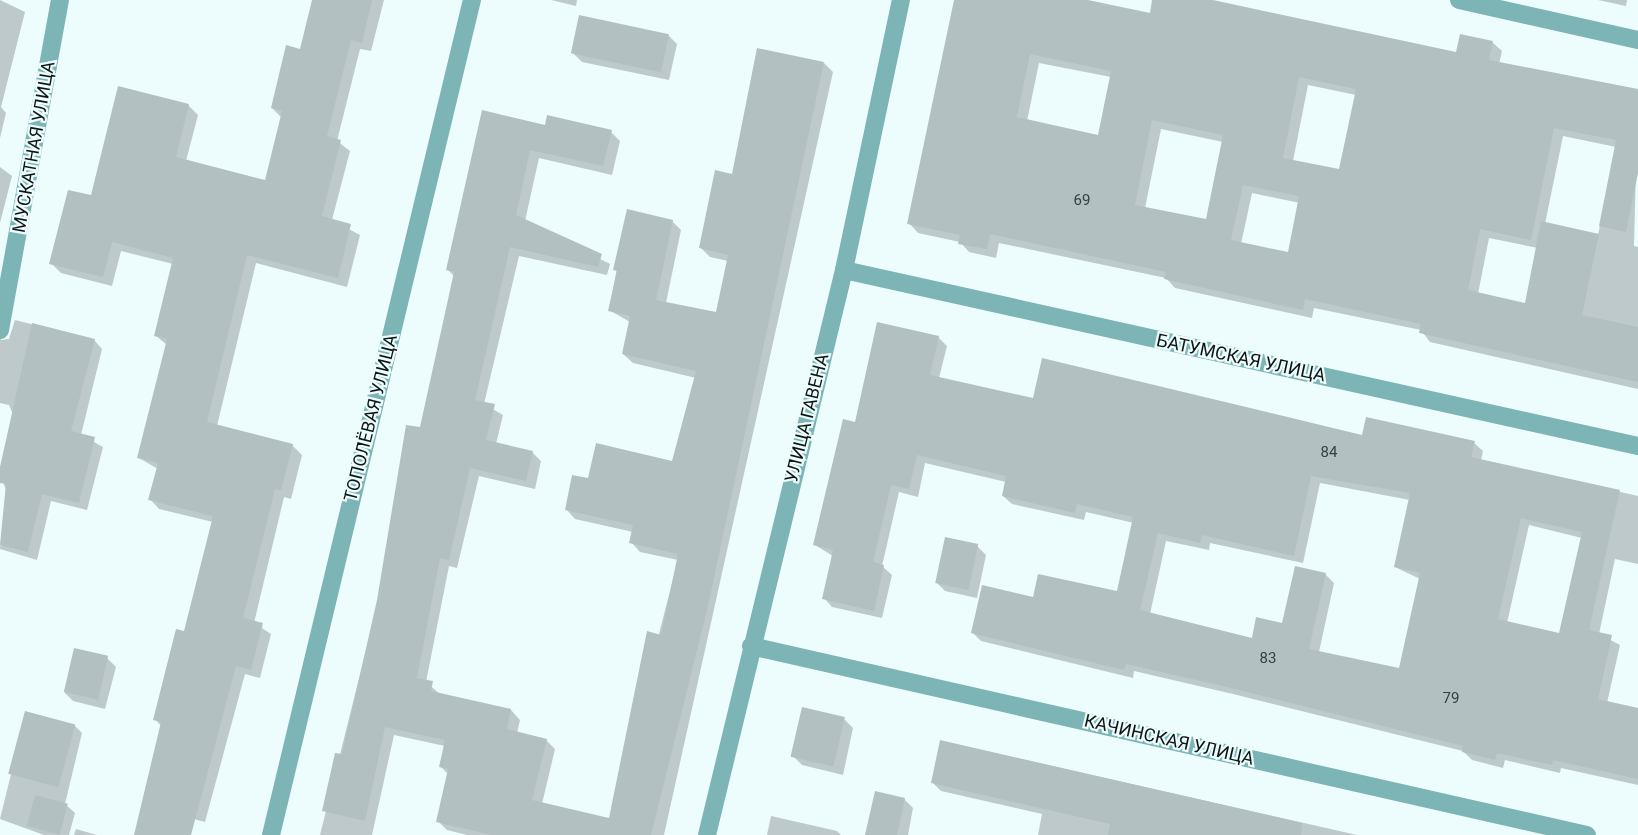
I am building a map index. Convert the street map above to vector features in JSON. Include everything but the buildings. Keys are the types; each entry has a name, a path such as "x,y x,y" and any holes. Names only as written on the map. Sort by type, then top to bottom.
{"street":[{"name":"МУСКАТНАЯ УЛИЦА","path":"0,330 60,0"},
{"name":"ТОПОЛЁВАЯ УЛИЦА","path":"271,835 472,0"},
{"name":"УЛИЦА ГАВЕНА","path":"707,835 844,270 901,0"},
{"path":"1459,0 1638,40"},
{"name":"БАТУМСКАЯ УЛИЦА","path":"844,270 1638,446"},
{"name":"КАЧИНСКАЯ УЛИЦА","path":"751,646 1587,835"}]}
